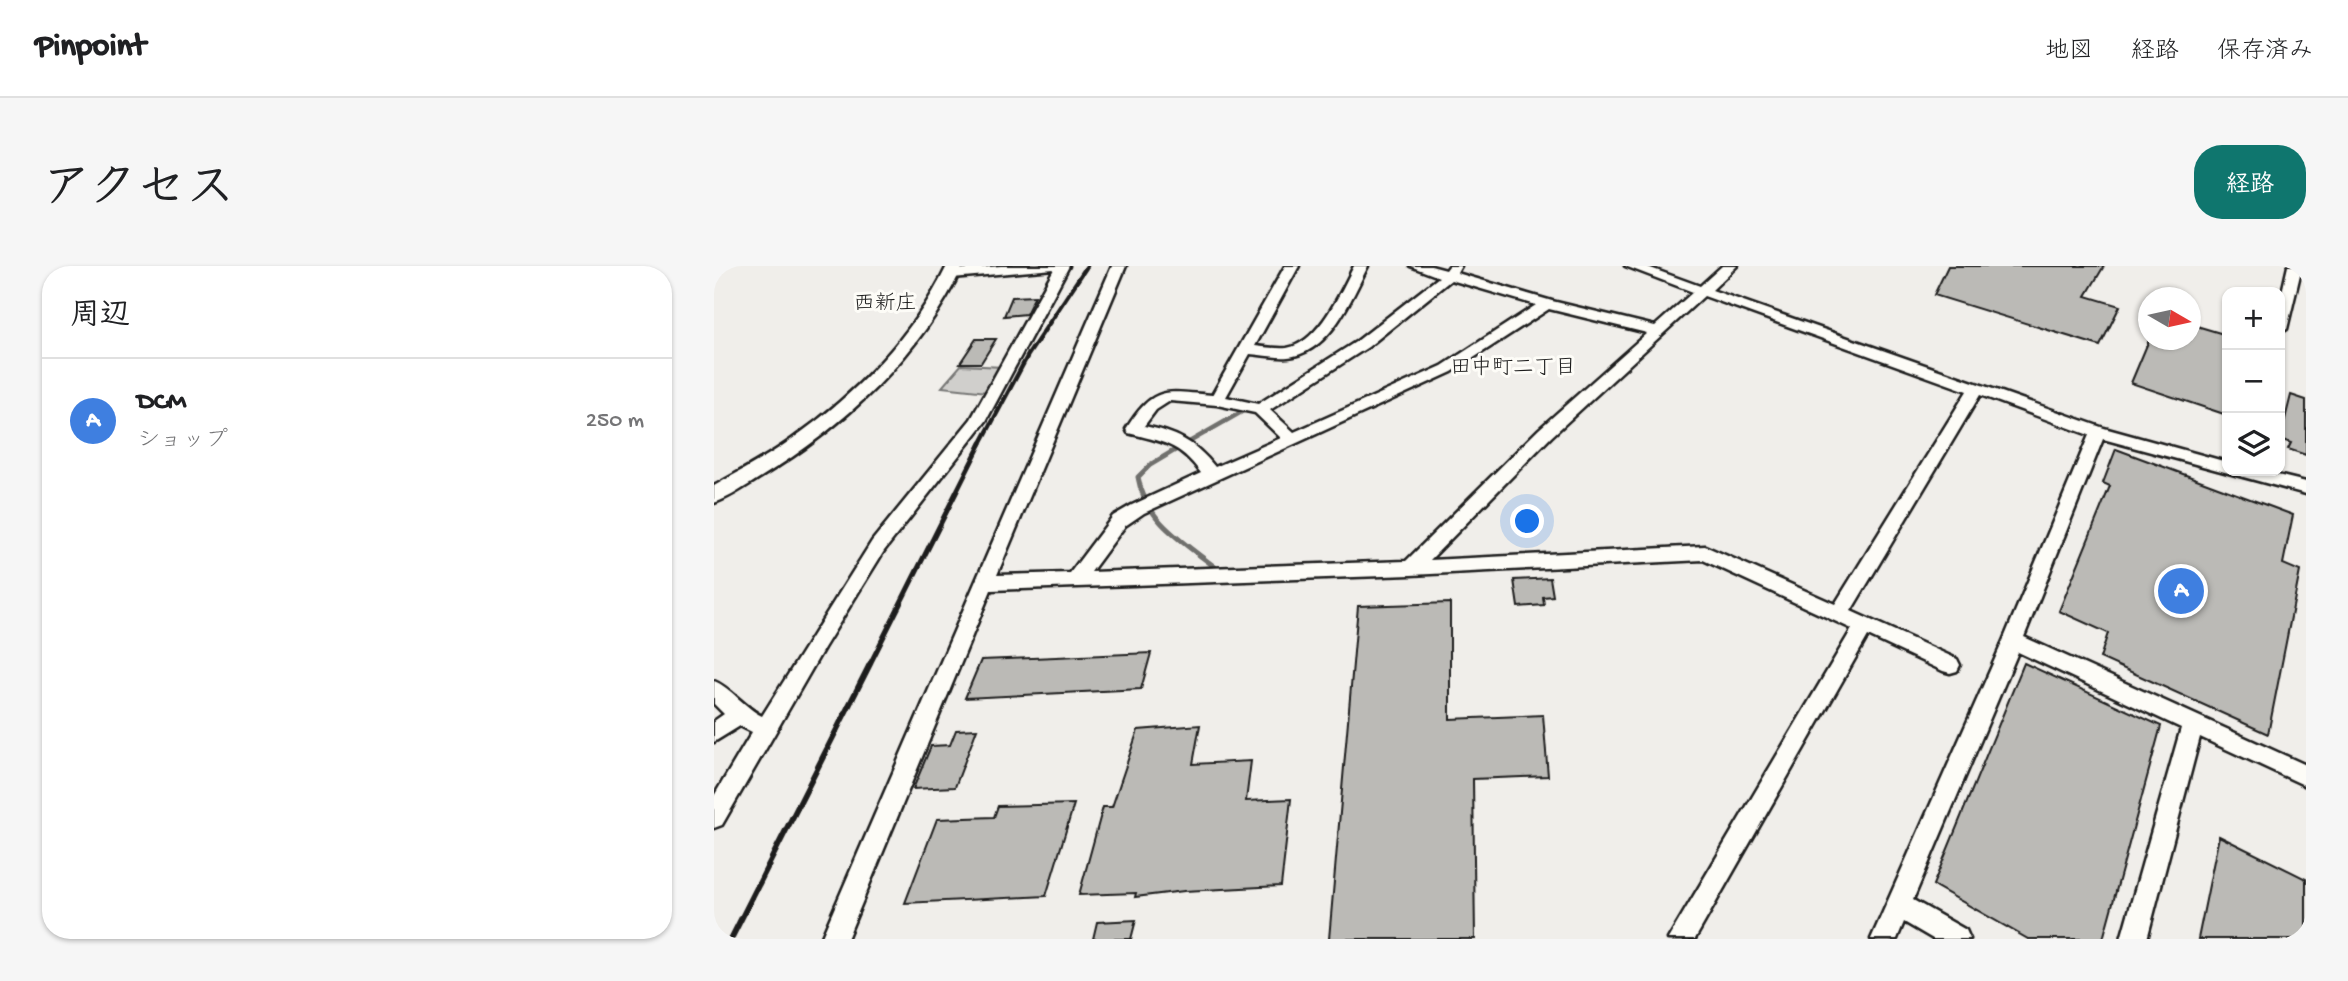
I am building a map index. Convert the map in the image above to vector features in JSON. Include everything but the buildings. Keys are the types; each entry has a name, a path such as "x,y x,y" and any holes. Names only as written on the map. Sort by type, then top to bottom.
{"main road":[{"path":"714,496 798,444 847,402 923,324 953,270"}],"street":[{"path":"953,270 1051,266"},
{"path":"714,817 878,546 978,421 1062,266"},
{"path":"834,939 983,583 1032,477 1119,266"},
{"path":"1217,400 1292,266"},
{"path":"1245,349 1294,352 1334,319 1361,266"},
{"path":"1417,266 1453,271 1546,304 1656,331"},
{"path":"1632,266 2098,432 2222,467"},
{"path":"1411,568 1545,433 1730,266"},
{"path":"2285,308 2295,266"},
{"path":"1260,409 1316,376 1404,313 1453,271"},
{"path":"1076,579 1119,521 1138,509 1447,369 1546,304"},
{"path":"1839,614 1976,389"},
{"path":"1212,476 1193,450 1175,438 1134,429 1150,406 1167,396 1217,400 1260,409 1292,439"},
{"path":"1884,939 2013,641 2098,432"},
{"path":"2262,476 2306,488"},
{"path":"983,583 1411,568 1705,553 1950,665"},
{"path":"1681,939 1864,626"},
{"path":"2013,641 2306,776"},
{"path":"714,690 740,715 766,729"},
{"path":"714,733 740,715"},
{"path":"2134,939 2193,724"},
{"path":"1899,906 1957,939"}],"shaded area":[{"path":"961,365 1003,367 987,392 942,387"}],"waterway":[{"path":"1184,445 1245,410"},
{"path":"1187,443 1150,465 1138,477 1148,506 1157,518 1178,539 1215,567"}],"railway":[{"path":"980,445 1028,355 1087,266"},
{"path":"869,666 981,443"},
{"path":"731,939 870,664"}],"place":[{"name":"DCM","path":"2181,591"}],"district":[{"name":"西新庄","path":"885,305"},
{"name":"田中町二丁目","path":"1513,369"}]}
